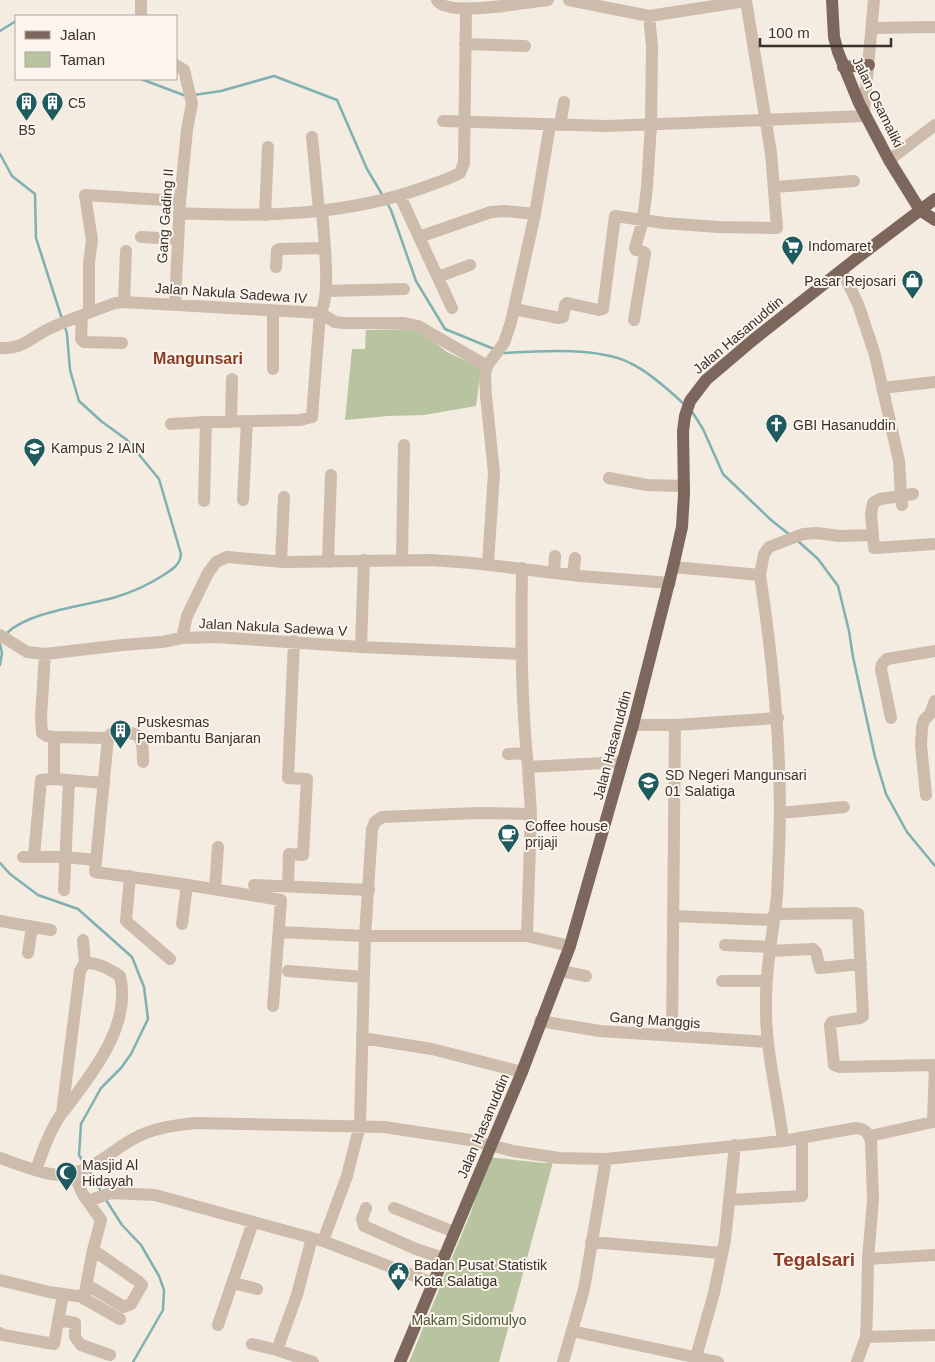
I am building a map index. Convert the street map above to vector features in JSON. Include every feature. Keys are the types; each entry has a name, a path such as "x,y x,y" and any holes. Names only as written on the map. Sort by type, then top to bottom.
{"main road":[{"name":"Jalan Osamaliki","path":"832,0 834,37 843,67 889,160 920,210"},
{"path":"843,67 869,65"},
{"name":"Jalan Hasanuddin","path":"400,1362 522,1072 570,946 633,725 670,583 682,527 684,486 683,431 690,401 706,380 760,334 842,271 856,258 935,199"},
{"path":"920,210 935,220"}],"street":[{"path":"141,0 141,15"},
{"path":"437,0 444,7 466,10 548,0"},
{"path":"514,309 560,318 563,317 565,305 567,304 603,309 614,217 616,216 718,227 777,228 775,187 766,120 746,1 649,16 569,0"},
{"path":"443,121 555,125 651,125 865,113 874,0"},
{"path":"122,343 84,342 81,339 81,316 92,240 85,195 240,216 264,215 381,202 460,172 464,163 463,122 466,10"},
{"path":"634,320 645,254 635,248 643,220 651,125 652,46 649,16"},
{"path":"872,28 934,27"},
{"path":"465,44 524,46"},
{"name":"Gang Gading II","path":"175,304 179,207 191,96 184,70 178,66"},
{"path":"488,564 494,473 484,382 487,366 508,335 555,125 564,102"},
{"path":"889,160 935,125"},
{"path":"171,424 300,420 312,417 320,313 323,309 326,291 321,210 312,137"},
{"path":"264,215 268,147"},
{"path":"775,187 854,181"},
{"path":"397,197 419,237 452,308"},
{"path":"419,237 491,212 505,210 535,214"},
{"path":"141,237 177,239"},
{"path":"276,267 277,250 279,249 324,248"},
{"path":"124,302 126,251"},
{"path":"438,277 470,264"},
{"path":"842,271 858,304 875,355 906,498 880,499 873,503 871,514 875,548 935,544"},
{"path":"326,291 404,289"},
{"name":"Jalan Nakula Sadewa IV","path":"0,348 22,346 52,327 124,302 320,313 335,322 404,322 418,326 487,366"},
{"path":"273,311 273,369"},
{"path":"231,422 232,379"},
{"path":"882,388 935,382"},
{"path":"243,500 247,421"},
{"path":"204,501 206,422"},
{"path":"402,560 404,445"},
{"path":"328,562 332,475"},
{"path":"609,478 647,485 684,486"},
{"path":"281,562 284,497"},
{"path":"783,1140 768,1042 766,981 777,887 780,813 778,718 760,575 764,554 774,544 803,534 872,535"},
{"path":"554,573 555,556"},
{"path":"182,638 186,616 208,573 216,562 227,557 281,562 431,560 670,583"},
{"path":"573,575 575,558"},
{"path":"362,647 364,560"},
{"path":"673,567 760,575"},
{"path":"522,568 520,654 531,814 527,936"},
{"name":"Jalan Nakula Sadewa V","path":"2,636 27,652 45,654 162,642 182,638 215,637 362,647 520,654"},
{"path":"288,886 289,854 303,855 307,779 288,778 294,641"},
{"path":"891,718 880,669 882,664 887,659 935,651"},
{"path":"45,654 40,717 42,733 54,737 108,738"},
{"path":"926,794 930,776 921,745 922,727 935,701"},
{"path":"633,725 675,725 778,718"},
{"path":"672,1036 675,725"},
{"path":"143,762 143,744 140,737 137,734 114,731 108,738 95,872 187,884 281,900 273,1006"},
{"path":"54,737 54,779"},
{"path":"508,754 526,753"},
{"path":"528,767 622,762"},
{"path":"96,860 64,857 29,857 41,780 54,779 104,783"},
{"path":"64,890 69,780"},
{"path":"780,813 844,807"},
{"path":"277,1350 318,1239 350,1167 360,1125 365,936 372,829 375,822 382,817 478,813 531,814"},
{"path":"215,889 218,847"},
{"path":"130,876 126,921 170,959"},
{"path":"182,924 187,884"},
{"path":"254,885 369,890"},
{"path":"674,916 774,917 858,914 863,1016 832,1022 830,1025 834,1065 840,1067 935,1065 934,1122 870,1136"},
{"path":"0,921 51,930"},
{"path":"28,953 32,927"},
{"path":"279,932 365,936 527,936 570,946"},
{"path":"62,1113 80,971 84,963 83,940"},
{"path":"725,945 813,950 816,952 820,968 861,964"},
{"path":"36,1170 48,1138 62,1113 96,1067 118,1026 123,987 120,976 108,968 92,962 84,963"},
{"path":"288,971 363,977"},
{"path":"561,971 586,976"},
{"path":"722,981 766,981"},
{"name":"Gang Manggis","path":"540,1022 600,1031 768,1042"},
{"path":"362,1038 432,1049 522,1072"},
{"path":"0,1158 57,1175 79,1172 97,1164 135,1138 176,1125 219,1122 384,1127 491,1144 513,1151 559,1158 606,1158 783,1140 856,1128 863,1129 870,1136 873,1199 868,1260 866,1337 857,1362"},
{"path":"730,1200 802,1196 802,1137"},
{"path":"696,1357 714,1293 722,1253 730,1200 735,1145"},
{"path":"563,1362 584,1289 606,1158"},
{"path":"79,1172 100,1197 99,1216 101,1220 83,1298"},
{"path":"100,1197 155,1195 318,1239 433,1284"},
{"path":"366,1208 362,1219 364,1226 416,1249 443,1258"},
{"path":"394,1208 454,1232"},
{"path":"218,1325 253,1222"},
{"path":"591,1242 722,1253"},
{"path":"86,1285 124,1307 131,1304 142,1285 93,1250"},
{"path":"868,1260 935,1255"},
{"path":"0,1280 83,1298 120,1319"},
{"path":"233,1283 257,1289"},
{"path":"0,1333 54,1344 63,1294"},
{"path":"58,1320 75,1323 75,1338 81,1345 110,1355"},
{"path":"572,1331 718,1362"},
{"path":"866,1337 935,1335"},
{"path":"252,1344 313,1362"}],"green space":[{"path":"410,329 421,332 447,352 481,368 476,406 424,415 345,420 352,349 365,349 366,330"},
{"name":"Makam Sidomulyo","path":"488,1157 544,1163 553,1162 499,1362 409,1362 471,1212"}],"waterway":[{"path":"0,31 15,22"},
{"path":"194,95 221,91 274,76 337,100 367,169 383,196"},
{"path":"144,80 186,96"},
{"path":"0,154 12,176 35,194 36,238 62,319"},
{"path":"387,203 416,281 445,329 494,349"},
{"path":"7,633 29,619 43,614 134,591 169,572 177,565 181,554 159,479 127,440 101,421 79,401 70,370 65,327"},
{"path":"501,352 569,351 602,354 617,358 644,371 685,405"},
{"path":"691,410 703,429 723,474 771,520 790,535"},
{"path":"798,541 818,559 838,586 875,757 886,794 907,832 935,866"},
{"path":"0,644 2,653 0,665"},
{"path":"0,863 10,874 38,895 78,909 132,957 144,987 148,1019 131,1054 121,1068 101,1088 81,1124 79,1155 85,1165"},
{"path":"90,1172 102,1193"},
{"path":"106,1200 122,1225 141,1245 159,1276 164,1290 163,1310 133,1362"}],"place":[{"name":"B5","path":"27,121"},
{"name":"C5","path":"52,122"},
{"name":"Indomaret","path":"792,265"},
{"name":"Pasar Rejosari","path":"912,300"},
{"name":"GBI Hasanuddin","path":"777,444"},
{"name":"Kampus 2 IAIN","path":"35,467"},
{"name":"Puskesmas Pembantu Banjaran","path":"121,749"},
{"name":"SD Negeri Mangunsari 01 Salatiga","path":"649,802"},
{"name":"Coffee house prijaji","path":"509,853"},
{"name":"Masjid Al Hidayah","path":"66,1192"},
{"name":"Badan Pusat Statistik Kota Salatiga","path":"398,1292"}],"district":[{"name":"Mangunsari","path":"198,358"},
{"name":"Tegalsari","path":"814,1259"}]}
